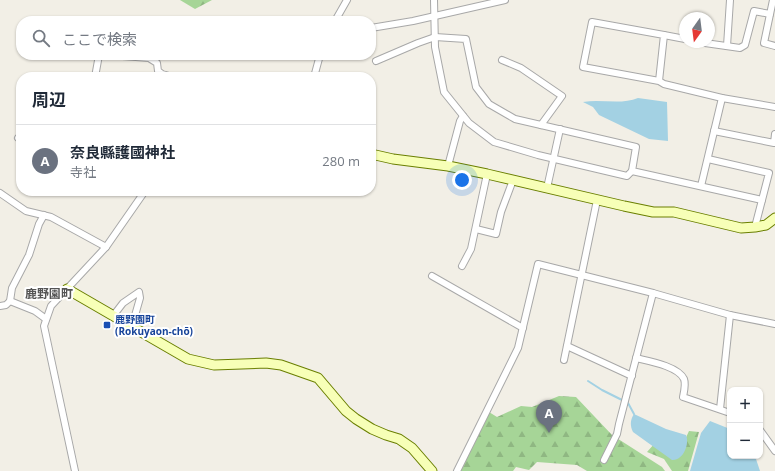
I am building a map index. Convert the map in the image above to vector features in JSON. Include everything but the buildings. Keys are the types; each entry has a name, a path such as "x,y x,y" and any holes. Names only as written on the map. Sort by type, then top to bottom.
{"street":[{"path":"338,16 347,0"},
{"path":"376,61 435,37 466,39 476,87 489,104 515,119 636,147 632,170 627,176 494,142 469,123 444,92 435,47 435,37 434,16 434,0"},
{"path":"376,27 505,0"},
{"path":"727,46 730,0"},
{"path":"773,0 764,43 775,46"},
{"path":"715,44 740,48 745,45 754,11 770,14"},
{"path":"679,39 592,22 583,66 659,81 664,84 722,98 775,108"},
{"path":"659,81 664,35"},
{"path":"96,72 98,60"},
{"path":"152,60 156,63 159,72"},
{"path":"315,72 319,60"},
{"path":"502,60 521,68 562,96 542,125"},
{"path":"701,186 722,98"},
{"path":"448,166 460,121 463,116"},
{"path":"546,188 560,129"},
{"path":"714,131 774,143 775,134"},
{"path":"376,155 448,166 653,212 674,212 741,228 766,225 775,218"},
{"path":"708,159 769,173 756,227"},
{"path":"632,170 762,200"},
{"path":"462,266 471,248 487,174"},
{"path":"476,229 496,234 501,212 513,180"},
{"path":"0,193 26,211 51,217 106,247"},
{"path":"75,471 44,326 51,306 106,247 142,196"},
{"path":"564,360 597,200"},
{"path":"0,306 6,305 10,301 12,288 29,255 44,215"},
{"path":"457,471 518,348 538,264 653,293 730,315 775,324"},
{"path":"432,276 523,328"},
{"path":"67,289 188,359 214,365 266,363 281,365 318,378 336,400 351,415 372,429 399,439 412,448 432,471"},
{"path":"113,316 123,303 139,292 140,298 132,326"},
{"path":"604,460 618,434 624,402 653,293"},
{"path":"10,301 35,311 46,319"},
{"path":"720,409 730,315"},
{"path":"567,346 632,376"},
{"path":"636,358 661,364 679,372 685,383 683,397 727,412"},
{"path":"763,434 775,450"}],"green space":[{"path":"180,0 212,0 195,9"},
{"path":"559,396 576,397 612,435 662,467 665,471 587,471 577,465 537,462 529,470 516,467 513,471 459,471 489,412 497,417 521,406 532,407"},
{"path":"689,431 699,432 688,471 672,471 664,459 647,452 655,443 676,459"}],"water":[{"path":"638,98 667,102 668,141 649,139 599,115 593,107 583,102 618,102"},
{"path":"634,414 666,429 686,435 687,443 685,451 682,455 676,460 672,460 633,432 631,423"},
{"path":"710,421 727,428 727,459 756,459 760,471 690,471 701,433"}],"waterway":[{"path":"588,381 628,403 634,414"}],"place":[{"name":"鹿野園町 (Rokuyaon-chō)","path":"107,325"},
{"name":"奈良縣護國神社","path":"549,433"}],"district":[{"name":"鹿野園町","path":"49,294"}]}
